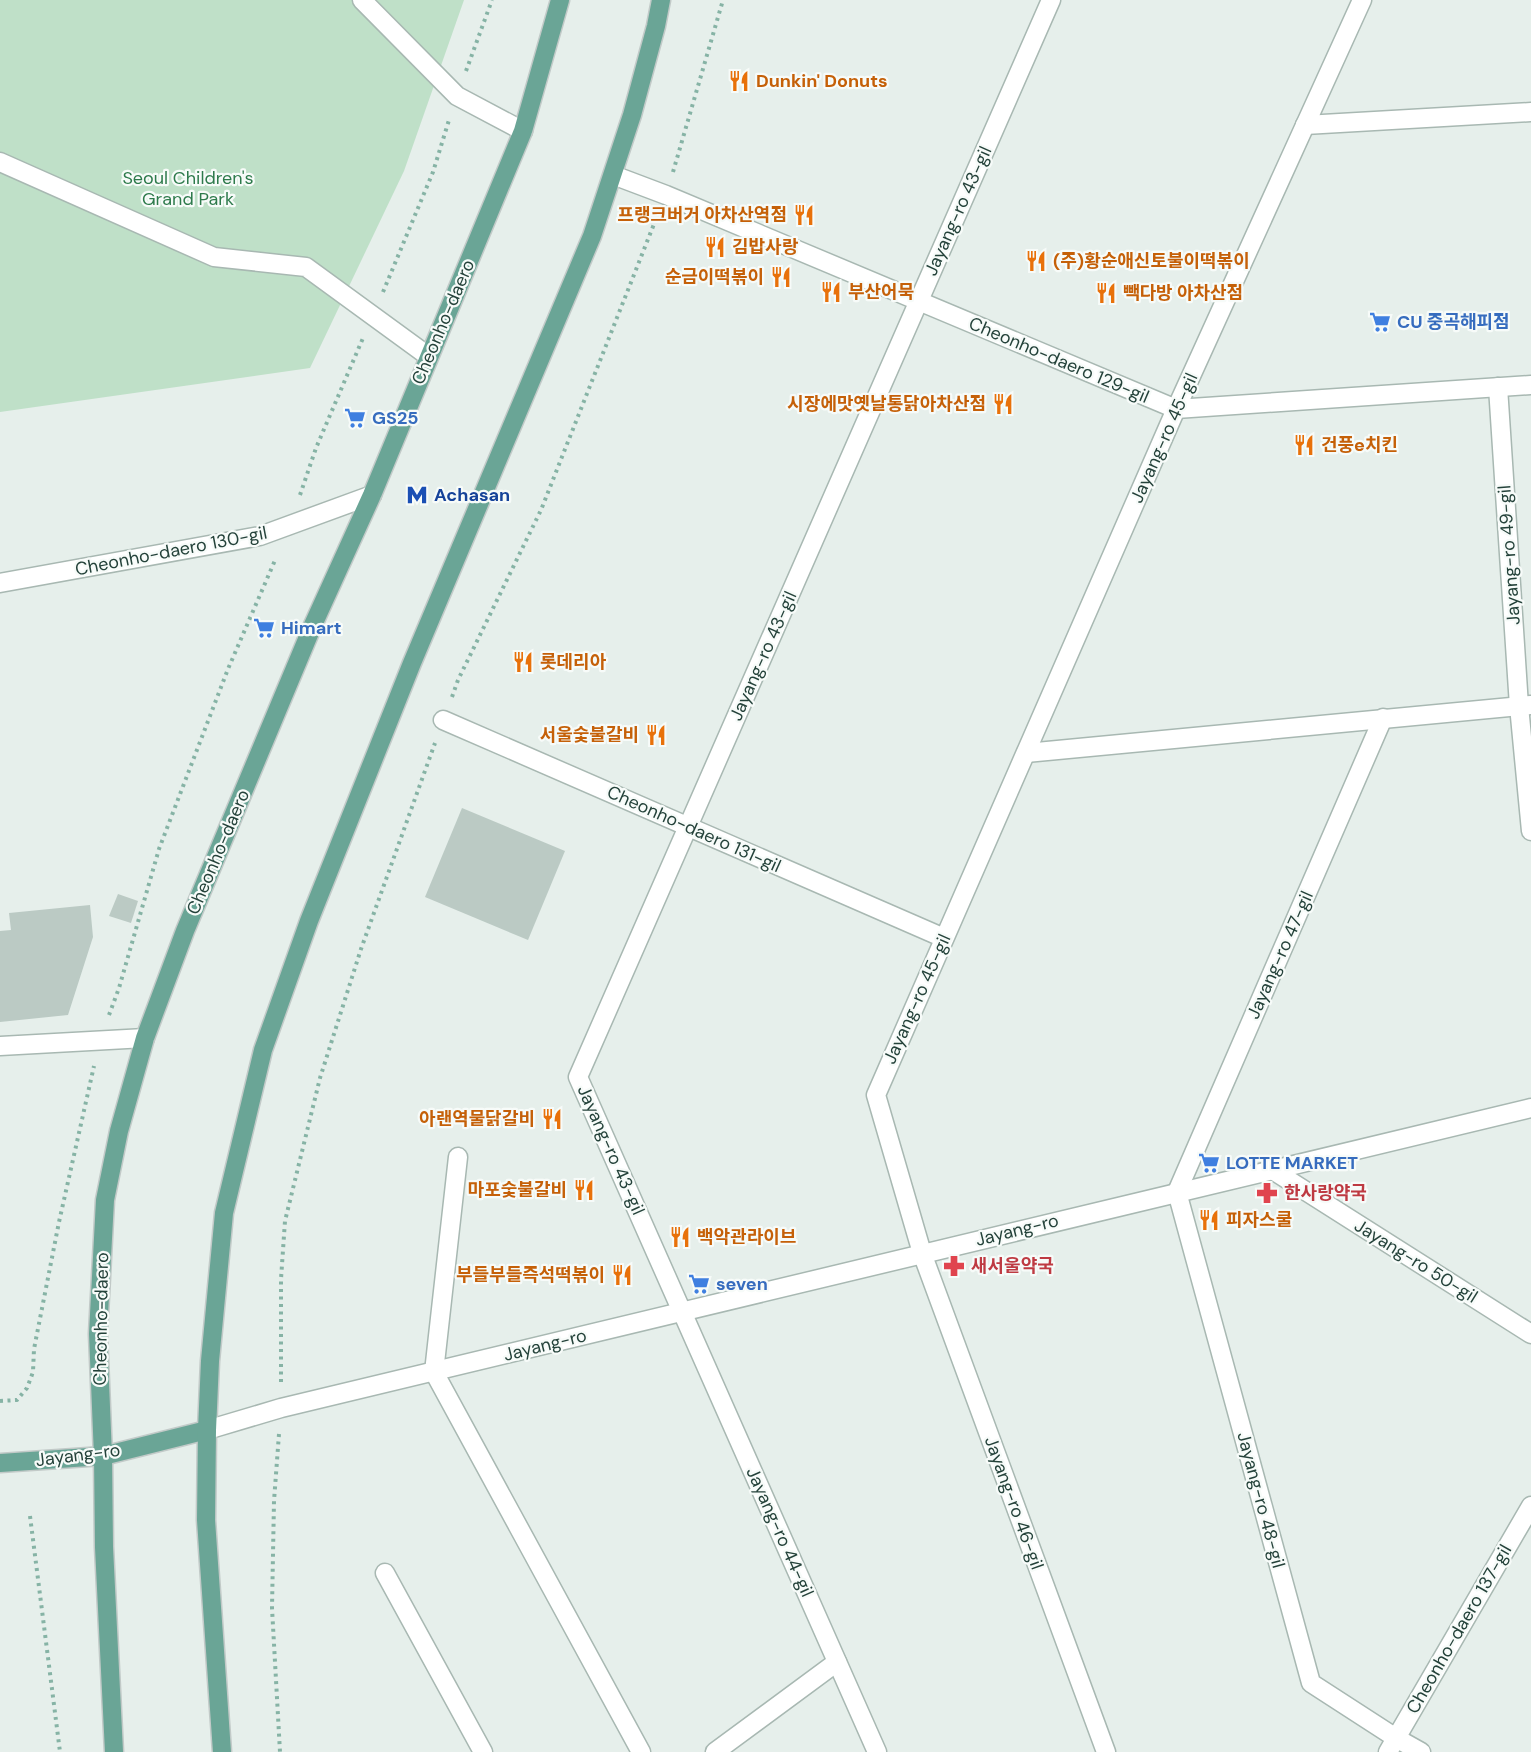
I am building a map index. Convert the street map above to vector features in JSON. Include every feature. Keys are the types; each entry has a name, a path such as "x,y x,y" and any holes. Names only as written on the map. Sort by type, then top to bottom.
{"main road":[{"name":"Cheonho-daero","path":"114,1752 104,1547 98,1334 105,1200 119,1131 145,1038 185,931 313,625 372,495 523,131 560,0"},
{"path":"222,1752 206,1520 210,1361 224,1214 263,1050 313,910 412,663 592,236 613,175 656,26 661,0"},
{"name":"Jayang-ro","path":"0,1463 103,1456 207,1430"}],"street":[{"path":"362,0 457,96 523,131"},
{"name":"Jayang-ro 43-gil","path":"683,1312 578,1077 1051,0"},
{"name":"Jayang-ro 45-gil","path":"922,1253 876,1095 1176,409 1362,0"},
{"path":"1305,125 1531,112"},
{"path":"0,162 214,257 306,267 428,356"},
{"name":"Cheonho-daero 129-gil","path":"613,175 666,195 1176,409 1531,385"},
{"name":"Jayang-ro 49-gil","path":"1498,387 1525,706 1531,831"},
{"name":"Cheonho-daero 130-gil","path":"0,583 260,536 372,495"},
{"path":"1026,753 1525,706"},
{"name":"Jayang-ro 47-gil","path":"1177,1192 1383,718"},
{"name":"Cheonho-daero 131-gil","path":"443,720 944,938"},
{"path":"0,1046 145,1038"},
{"name":"Jayang-ro","path":"207,1430 281,1408 1531,1108"},
{"path":"458,1157 434,1372 641,1752"},
{"name":"Jayang-ro 50-gil","path":"1270,1169 1531,1334"},
{"name":"Jayang-ro 48-gil","path":"1177,1192 1311,1683 1392,1745 1421,1752"},
{"name":"Jayang-ro 46-gil","path":"922,1253 1106,1752"},
{"name":"Jayang-ro 44-gil","path":"683,1312 877,1752"},
{"name":"Cheonho-daero 137-gil","path":"1392,1745 1531,1506"},
{"path":"385,1573 483,1752"},
{"path":"715,1752 837,1662"}],"path":[{"path":"0,1401 17,1400 27,1388 33,1372 34,1349 100,1041 119,988 159,849 228,669 290,524 316,448 433,172 457,96 492,0"},
{"path":"280,1752 272,1608 274,1501 281,1408 281,1279 285,1221 321,1078 357,959 458,680 541,510 666,195 723,0"},
{"path":"30,1516 60,1752"}],"green space":[{"name":"Seoul Children's Grand Park","path":"0,0 464,0 404,171 310,368 0,412"}],"building":[{"path":"462,808 565,851 528,940 425,897"},
{"path":"118,894 138,901 131,923 109,916"},
{"path":"90,905 93,937 68,1015 0,1022 0,931 11,930 9,913"}],"place":[{"name":"Dunkin' Donuts","path":"739,81"},
{"name":"프랭크버거 아차산역점","path":"804,215"},
{"name":"김밥사랑","path":"715,247"},
{"name":"(주)황순애신토불이떡볶이","path":"1036,261"},
{"name":"순금이떡볶이","path":"781,277"},
{"name":"부산어묵","path":"831,292"},
{"name":"빽다방 아차산점","path":"1106,293"},
{"name":"CU 중곡해피점","path":"1380,322"},
{"name":"시장에맛옛날통닭아차산점","path":"1003,404"},
{"name":"GS25","path":"355,418"},
{"name":"건풍e치킨","path":"1304,445"},
{"name":"Achasan","path":"417,495"},
{"name":"Himart","path":"264,628"},
{"name":"롯데리아","path":"523,662"},
{"name":"서울숯불갈비","path":"656,735"},
{"name":"아랜역물닭갈비","path":"552,1119"},
{"name":"LOTTE MARKET","path":"1209,1163"},
{"name":"마포숯불갈비","path":"584,1190"},
{"name":"한사랑약국","path":"1267,1193"},
{"name":"피자스쿨","path":"1209,1220"},
{"name":"백악관라이브","path":"680,1237"},
{"name":"새서울약국","path":"954,1266"},
{"name":"부들부들즉석떡볶이","path":"622,1275"},
{"name":"seven","path":"699,1284"}]}
